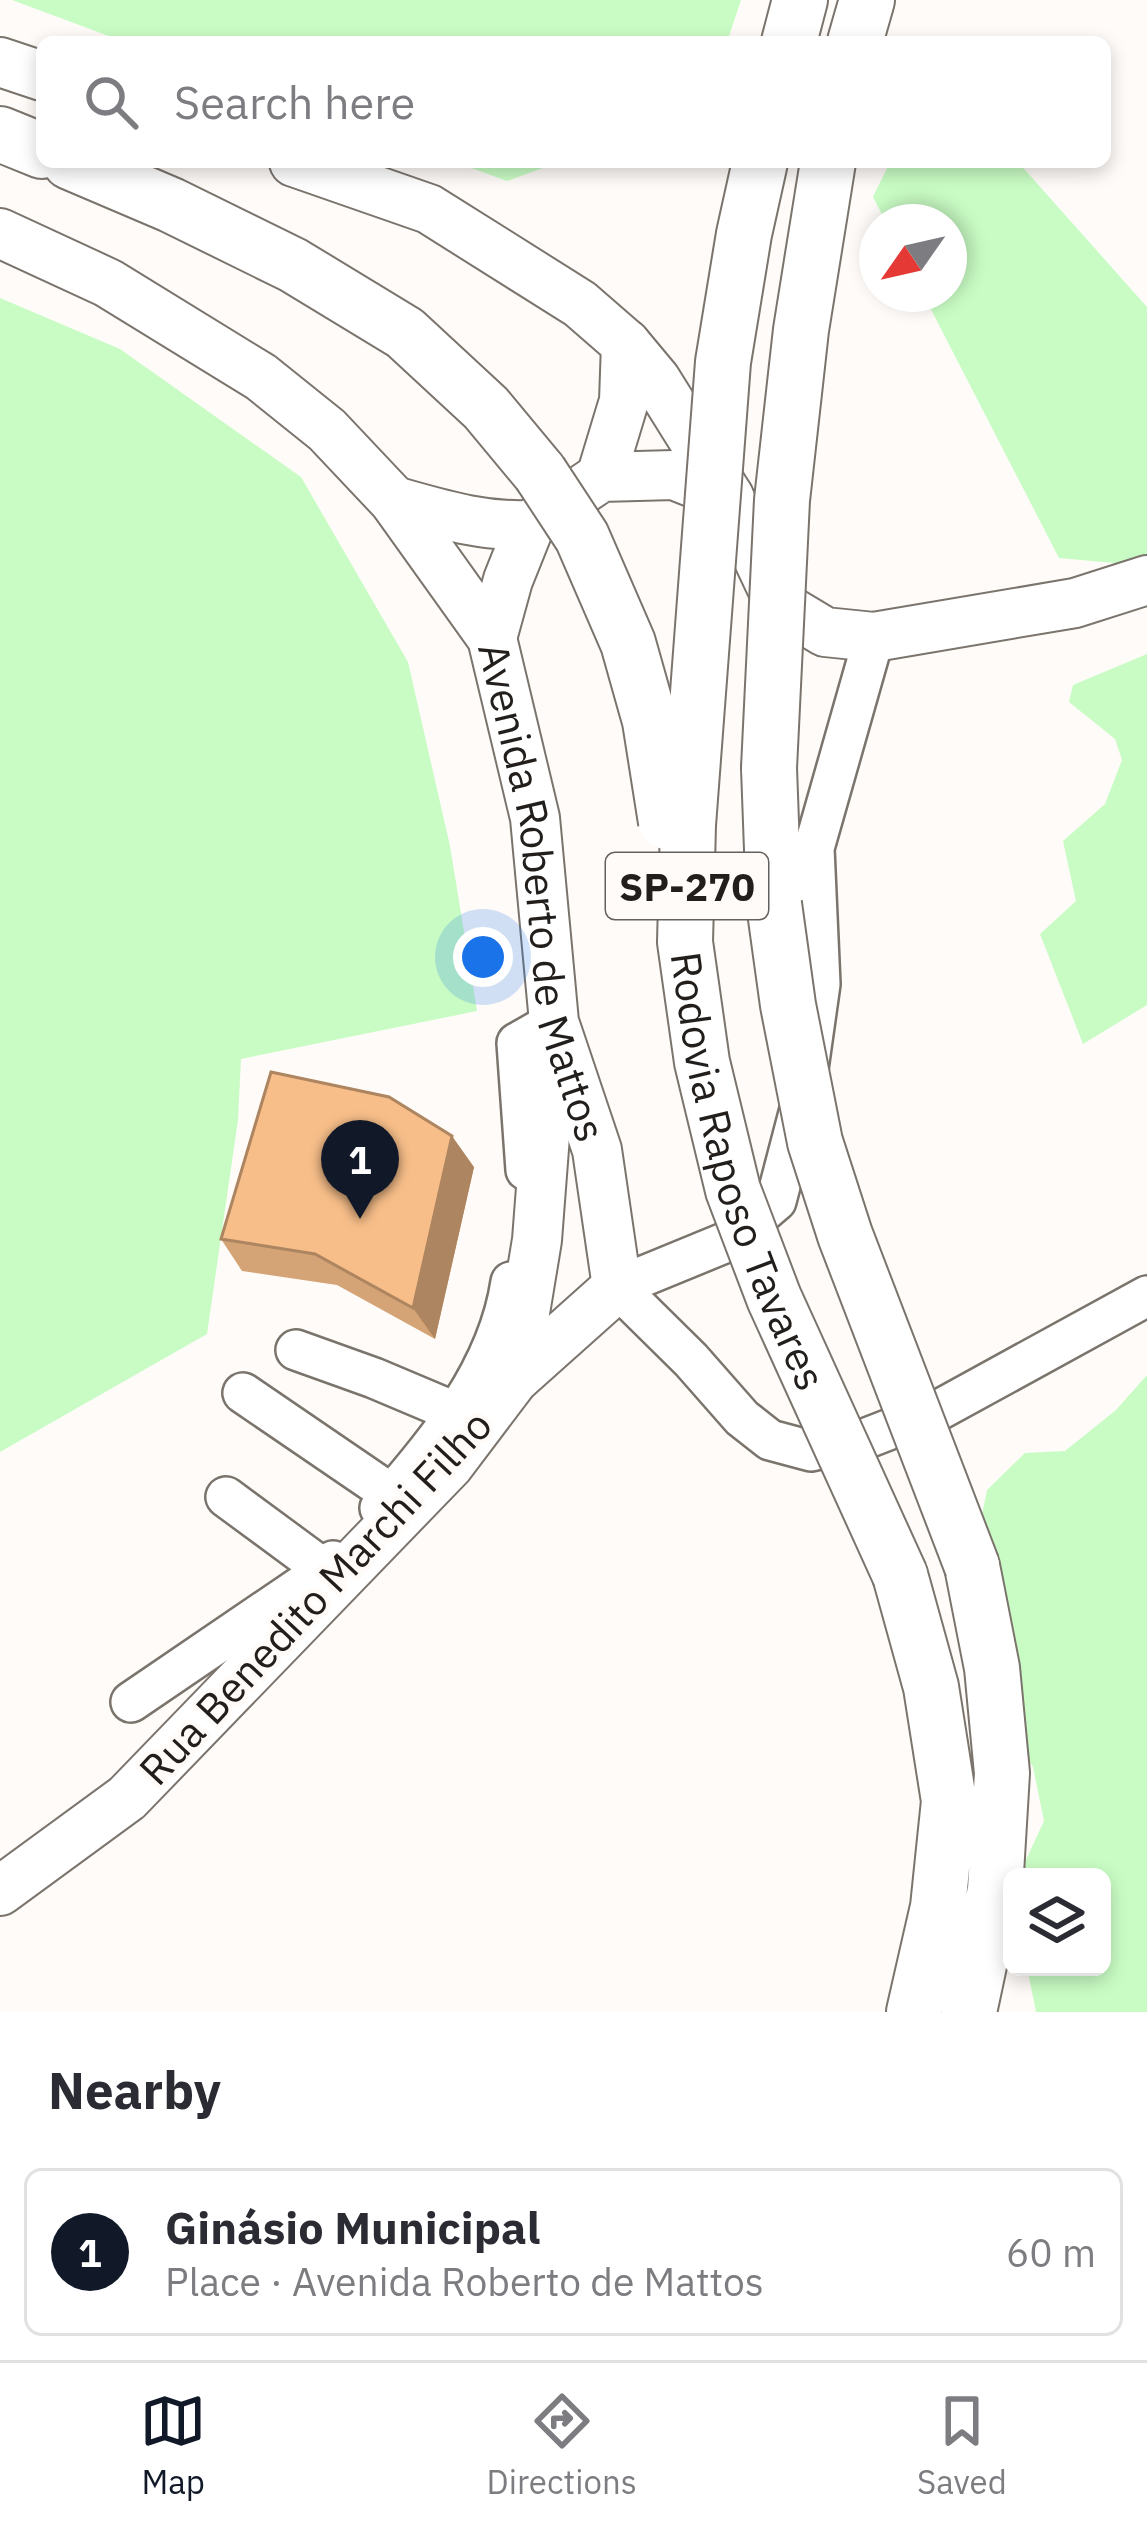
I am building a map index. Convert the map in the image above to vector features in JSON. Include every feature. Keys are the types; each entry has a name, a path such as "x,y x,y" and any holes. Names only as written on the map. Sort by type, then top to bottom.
{"highway":[{"path":"791,36 800,0"},
{"path":"857,36 866,0"},
{"path":"0,134 36,149"},
{"path":"84,168 292,265 404,333 486,407 535,499 581,538 628,643 650,721 685,942"},
{"name":"Rodovia Raposo Tavares","path":"759,168 724,362 692,779 685,942 702,1062 734,1190 774,1298 900,1575 931,1687 949,1802 938,1907 914,2012"},
{"name":"Rodovia Raposo Tavares","path":"827,168 801,330 782,500 769,768 774,904 815,1142 845,1235 972,1566 992,1668 1002,1772 994,1890 969,2012"}],"main road":[{"path":"0,62 36,74"},
{"path":"310,168 429,209 580,304 626,344 656,380 730,497 780,605 825,632 874,637 1075,603 1147,580"},
{"name":"Avenida Roberto de Mattos","path":"0,233 109,283 261,377 327,430 394,501 492,638 535,818 554,1022 538,1240 514,1379"},
{"path":"601,477 624,401 626,344"},
{"path":"394,501 495,526 535,499 601,477 674,475 730,497"},
{"path":"492,638 535,499"},
{"name":"Avenida Roberto de Mattos","path":"554,1022 597,1150 617,1287"},
{"name":"Rua Benedito Marchi Filho","path":"0,1891 127,1798 449,1466 514,1379 617,1287"}],"street":[{"path":"874,637 814,848 820,984 805,1090 776,1201 730,1241 617,1287 742,1418 770,1440 811,1451 862,1440 940,1410 1147,1296"},
{"path":"131,1702 325,1570 457,1413 488,1356 508,1302 526,1178 517,1043 554,1022"},
{"path":"296,1350 457,1413"},
{"path":"243,1394 391,1494"},
{"path":"226,1497 325,1570"}],"green space":[{"path":"12,0 741,0 729,36 109,36"},
{"path":"471,168 543,168 507,181"},
{"path":"887,168 1023,168 1147,307 1147,566 1059,558 932,312 967,312 967,204 877,204 873,197"},
{"path":"0,298 120,349 301,477 408,662 450,846 477,1011 241,1059 238,1120 207,1334 0,1452"},
{"path":"1147,654 1147,1005 1083,1044 1040,934 1076,901 1063,841 1105,804 1122,760 1115,739 1069,702 1073,685"},
{"path":"1147,1375 1147,2012 1036,2012 1029,1976 1111,1976 1111,1868 1022,1868 1044,1821 1033,1767 966,1664 964,1604 987,1490 1025,1453 1065,1451 1116,1410"}],"building":[{"path":"271,1072 389,1097 452,1136 413,1308 315,1254 221,1239"}],"place":[{"name":"Ginásio Municipal","path":"360,1219"}]}
